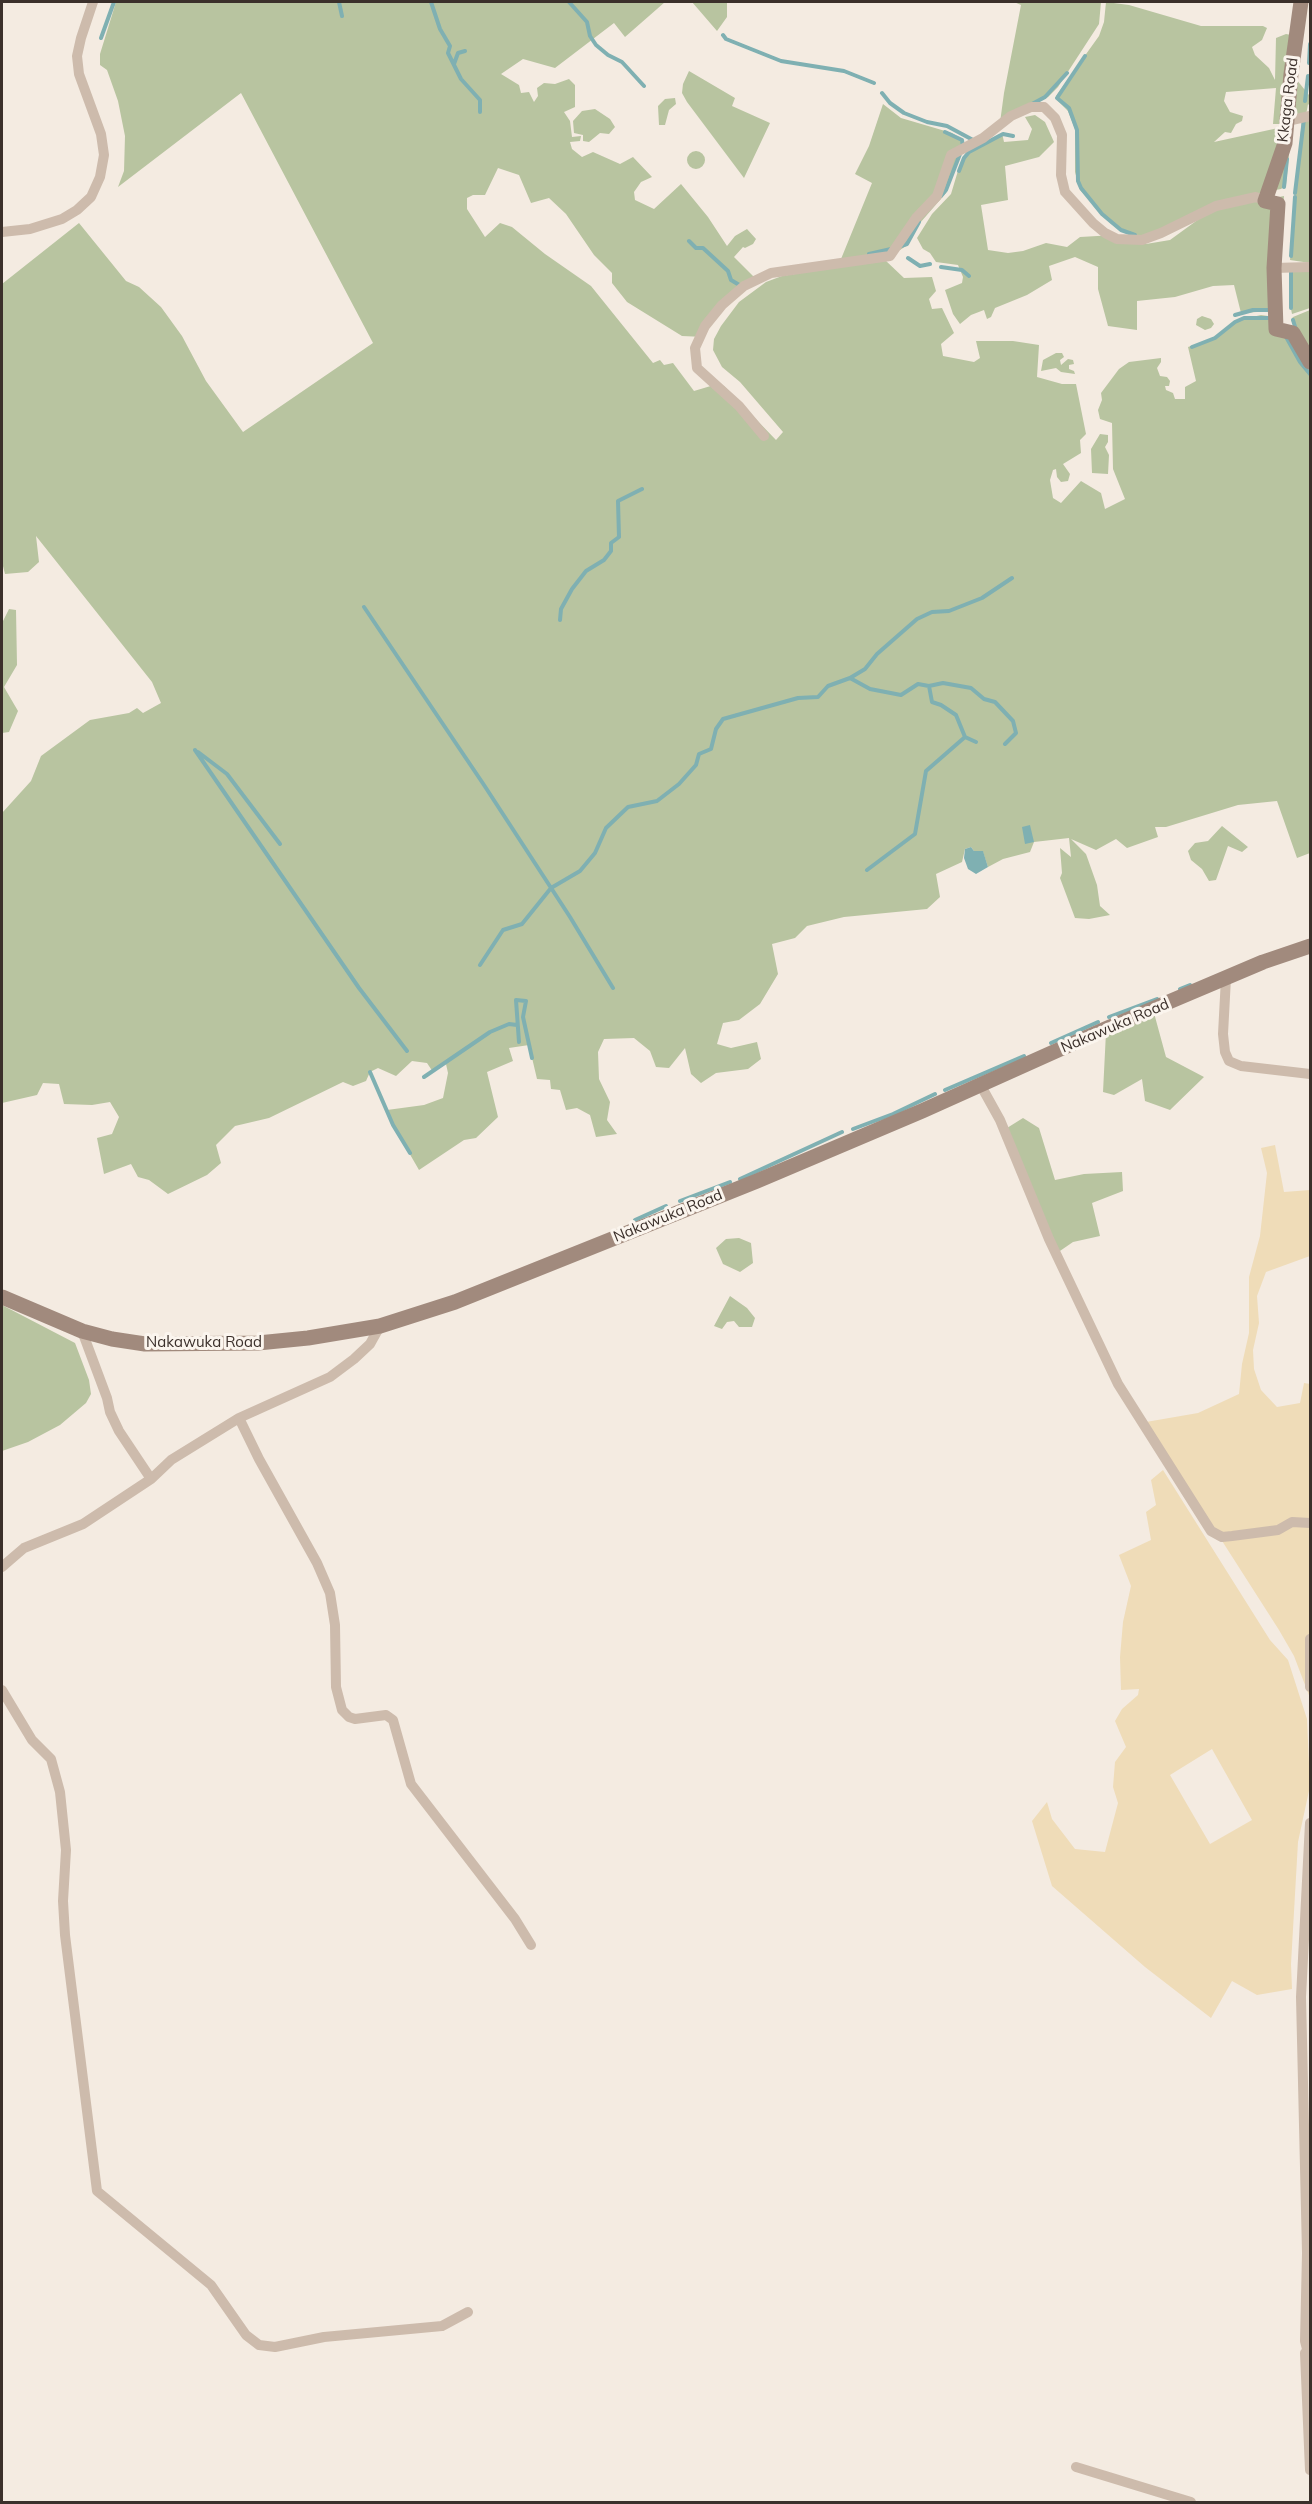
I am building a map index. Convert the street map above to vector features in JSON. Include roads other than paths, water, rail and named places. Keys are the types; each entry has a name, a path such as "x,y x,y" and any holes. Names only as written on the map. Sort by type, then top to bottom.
{"main road":[{"name":"Kkaga Road","path":"1265,201 1285,143 1291,74 1301,2"},
{"path":"1265,201 1278,204 1274,268 1276,329 1293,333 1311,362"},
{"name":"Nakawuka Road","path":"2,1297 82,1331 112,1340 180,1345 258,1343 308,1338 380,1326 455,1302 757,1181 1263,962 1311,946"}],"street":[{"path":"2,232 30,229 62,219 77,210 91,197 100,177 104,155 101,135 79,74 77,56 93,2"},
{"path":"764,436 739,406 697,368 695,348 705,326 722,305 744,286 771,273 890,256 916,218 937,196 951,155 983,138 1011,116 1031,107 1044,107 1055,118 1062,135 1061,175 1065,192 1099,228 1117,239 1142,240 1152,237 1192,216 1226,203 1256,197 1265,201"},
{"path":"1287,121 1311,116"},
{"path":"1274,268 1311,267"},
{"path":"1226,978 1223,1034 1225,1052 1229,1061 1241,1066 1311,1074"},
{"path":"980,1084 1000,1120 1049,1239 1118,1384 1211,1531 1222,1537 1278,1530 1292,1522 1311,1523"},
{"path":"2,1567 24,1548 83,1524 151,1479 171,1460 239,1418 330,1377 370,1344 380,1326"},
{"path":"82,1331 119,1431 151,1479"},
{"path":"239,1418 259,1459 317,1563 330,1593 335,1625 336,1688 342,1710 355,1719 386,1715 391,1718 397,1727 411,1784 515,1919 531,1945"},
{"path":"1311,1639 1311,1687"},
{"path":"2,1690 32,1740 51,1759 60,1792 66,1850 63,1893 65,1935 97,2191 212,2285 246,2335 259,2345 275,2347 324,2337 442,2326 468,2312"},
{"path":"1311,1823 1301,1997 1307,2253 1305,2341 1311,2470"},
{"path":"1305,2341 1311,2361"},
{"path":"1076,2467 1191,2502"}],"water":[{"path":"1030,825 1034,842 1025,844 1022,827"},
{"path":"971,847 974,851 983,851 988,867 976,874 968,869 964,858 965,849"}],"waterway":[{"path":"101,38 114,2"},
{"path":"339,2 342,16"},
{"path":"431,2 440,29 450,46 448,53 461,79 480,100 480,112"},
{"path":"569,2 587,22 590,36 596,45 608,55 622,62 644,86"},
{"path":"723,35 726,39 781,61 844,71 874,83"},
{"path":"1309,63 1310,44"},
{"path":"454,64 458,53 465,51"},
{"path":"1085,56 1057,98 1069,108 1077,130 1078,181 1102,214 1121,230 1135,235"},
{"path":"1032,104 1045,97 1067,73"},
{"path":"1305,101 1308,76"},
{"path":"882,93 890,103 904,113 927,122 947,126 973,140"},
{"path":"1295,193 1304,119"},
{"path":"945,132 962,140 963,147"},
{"path":"959,171 969,152 1003,134 1013,136"},
{"path":"941,196 946,190 960,154"},
{"path":"1284,187 1287,159"},
{"path":"1291,256 1295,197"},
{"path":"901,246 907,244 919,222"},
{"path":"689,241 696,248 703,248 728,271 731,280 741,286"},
{"path":"869,254 891,249"},
{"path":"908,258 920,266 930,264"},
{"path":"941,267 962,270 969,276"},
{"path":"1291,268 1291,308"},
{"path":"1235,315 1253,310 1272,310"},
{"path":"1192,347 1215,338 1235,322 1244,318 1273,318"},
{"path":"1293,320 1296,330"},
{"path":"1285,335 1300,362 1310,374"},
{"path":"560,620 561,609 572,589 586,571 604,560 611,551 611,543 619,537 618,501 642,489"},
{"path":"480,965 503,930 522,924 551,888 580,871 595,853 606,828 628,807 657,801 679,784 696,765 699,754 711,749 716,729 723,719 798,698 818,697 828,686 850,678 865,669 877,654 917,619 932,612 949,611 982,598 1012,578"},
{"path":"364,607 484,785 613,988"},
{"path":"850,678 870,689 901,695 918,684 929,686 932,702 956,715 965,737 976,742"},
{"path":"929,686 943,683 971,688 984,699 995,702 1013,721 1016,733 1005,744"},
{"path":"867,870 915,834 926,771 965,737"},
{"path":"195,750 359,988 407,1051"},
{"path":"198,752 227,774 280,844"},
{"path":"1180,989 1190,985"},
{"path":"1109,1017 1157,999"},
{"path":"519,1042 516,1000 526,1001 523,1017 532,1058"},
{"path":"1051,1043 1098,1022"},
{"path":"424,1077 490,1032 509,1024 517,1025"},
{"path":"945,1090 1024,1056"},
{"path":"370,1072 393,1125 410,1153"},
{"path":"853,1129 893,1114 935,1094"},
{"path":"740,1179 842,1132"},
{"path":"680,1201 730,1182"},
{"path":"635,1220 666,1206"}]}
